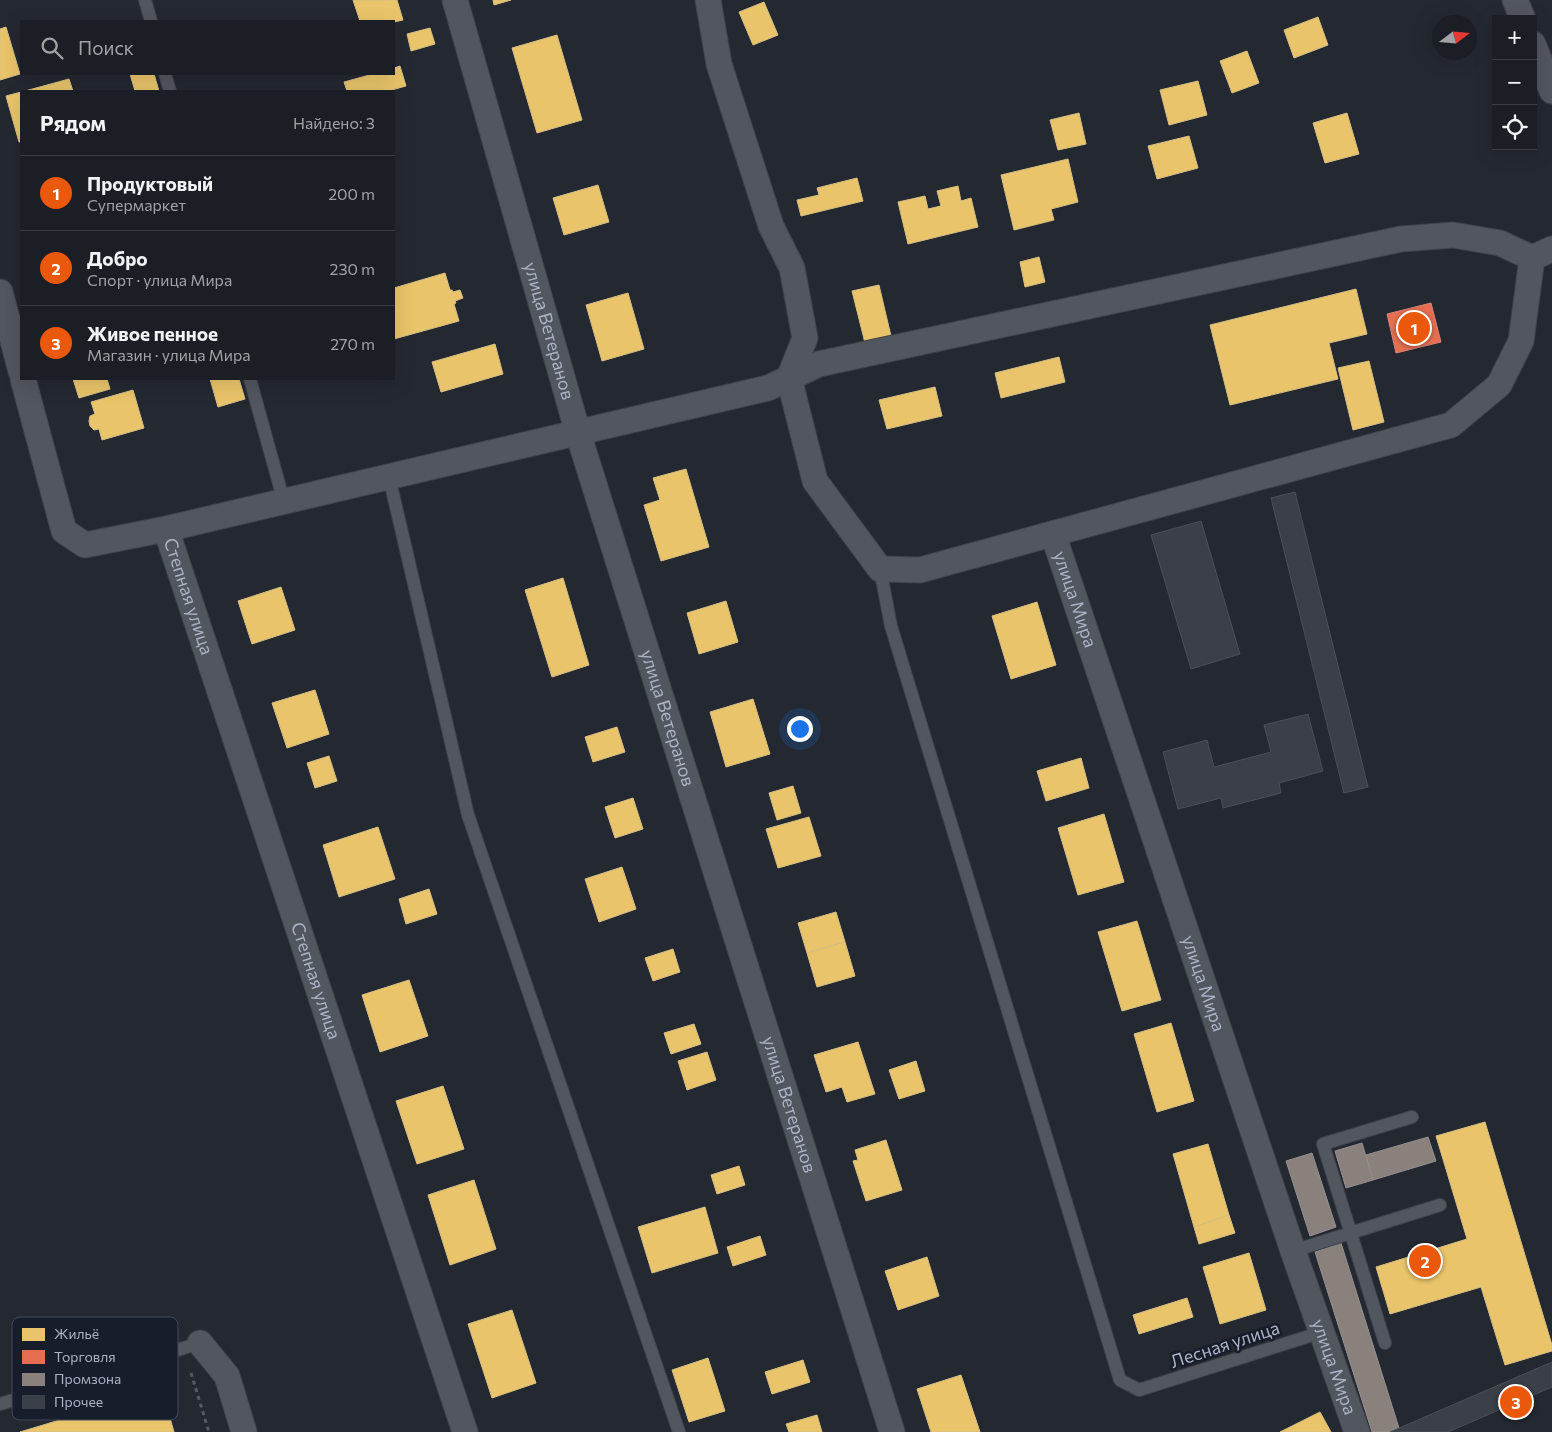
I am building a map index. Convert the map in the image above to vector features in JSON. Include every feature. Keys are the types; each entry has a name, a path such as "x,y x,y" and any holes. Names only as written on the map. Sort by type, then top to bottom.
{"street":[{"name":"улица Ветеранов","path":"455,0 578,433 892,1432"},
{"path":"23,380 64,531 85,546 284,502 768,388 789,378 819,364 1402,239 1453,235 1542,254 1521,341 1500,386 1451,425 920,570 880,568 815,481 789,378 805,338 792,268 771,226 719,64 708,0"},
{"path":"1516,0 1522,15"},
{"path":"1537,54 1552,91"},
{"path":"0,292 20,367"},
{"name":"Степная улица","path":"166,529 465,1432"},
{"name":"улица Мира","path":"1053,534 1293,1251 1357,1432"},
{"path":"192,1346 227,1376 244,1432"}],"lane":[{"path":"145,0 151,20"},
{"path":"166,75 170,90"},
{"path":"250,380 284,502"},
{"path":"389,477 468,815 679,1432"},
{"name":"Лесная улица","path":"880,568 891,626 1120,1380 1139,1390 1322,1332"},
{"path":"1385,1343 1323,1144 1412,1118"},
{"path":"1293,1251 1440,1205"},
{"path":"178,1350 192,1346"},
{"path":"0,1404 12,1400"}],"path":[{"path":"192,1346 209,1432"}],"building: Жильё":[{"path":"353,0 397,0 403,20 395,22 395,20 360,20"},
{"path":"493,0 511,0 494,5"},
{"path":"764,2 778,35 753,45 739,12"},
{"path":"1318,17 1328,45 1294,58 1284,30"},
{"path":"6,27 20,74 0,80 0,29"},
{"path":"430,28 435,44 411,51 407,34"},
{"path":"557,35 582,120 537,133 512,48"},
{"path":"1247,51 1259,83 1232,93 1220,61"},
{"path":"400,66 406,86 392,90 347,90 344,82 369,75 395,75 395,68"},
{"path":"130,75 154,75 159,90 135,90"},
{"path":"69,79 73,90 29,90"},
{"path":"1198,81 1207,115 1169,125 1160,90"},
{"path":"20,92 20,142 19,142 6,96"},
{"path":"1079,113 1086,144 1058,150 1050,120"},
{"path":"1347,113 1359,154 1325,163 1313,123"},
{"path":"1189,136 1198,168 1157,179 1148,146"},
{"path":"1068,159 1078,202 1051,209 1054,220 1014,230 1001,175"},
{"path":"857,178 863,201 801,216 797,200 819,195 817,188"},
{"path":"598,185 609,222 564,235 553,198"},
{"path":"958,186 961,201 971,198 978,227 908,244 898,202 925,196 928,209 941,206 937,191"},
{"path":"1039,257 1045,282 1025,287 1020,262"},
{"path":"445,273 450,290 453,292 460,290 463,298 455,301 456,303 454,304 459,321 395,339 395,288"},
{"path":"879,285 891,336 865,343 852,291"},
{"path":"1356,289 1367,334 1329,343 1338,379 1230,405 1210,325"},
{"path":"628,293 644,349 602,361 586,305"},
{"path":"495,344 503,374 441,392 432,362"},
{"path":"1059,357 1065,382 1001,398 995,373"},
{"path":"1369,361 1384,422 1353,430 1338,368"},
{"path":"73,380 107,380 110,389 79,398"},
{"path":"210,380 239,380 245,399 218,407"},
{"path":"935,387 942,416 887,429 879,400"},
{"path":"133,390 144,428 102,440 99,429 94,430 90,426 90,416 95,414 91,402"},
{"path":"686,469 709,547 661,561 644,505 660,500 653,478"},
{"path":"563,578 589,665 552,677 525,590"},
{"path":"281,587 295,630 252,644 238,601"},
{"path":"726,601 738,642 699,654 687,613"},
{"path":"1037,602 1056,665 1011,679 992,616"},
{"path":"315,690 329,734 287,748 272,703"},
{"path":"753,699 770,754 726,767 710,712"},
{"path":"617,727 625,752 593,762 585,737"},
{"path":"329,756 337,781 315,788 307,763"},
{"path":"1081,758 1089,788 1046,801 1037,771"},
{"path":"793,786 801,813 777,820 769,793"},
{"path":"633,798 643,829 615,838 605,807"},
{"path":"1104,814 1124,882 1078,895 1058,828"},
{"path":"809,817 821,856 778,868 766,829"},
{"path":"378,827 395,879 339,897 323,845"},
{"path":"622,867 636,909 599,922 585,879"},
{"path":"429,889 437,914 406,924 399,899"},
{"path":"836,912 845,942 807,953 798,923"},
{"path":"1137,921 1161,1000 1122,1011 1098,932"},
{"path":"845,942 855,976 817,987 807,953"},
{"path":"673,949 680,972 653,981 645,958"},
{"path":"409,980 428,1036 380,1052 362,995"},
{"path":"1171,1023 1194,1101 1157,1112 1134,1034"},
{"path":"694,1024 701,1044 671,1054 664,1033"},
{"path":"858,1042 875,1094 847,1102 842,1087 826,1092 814,1055"},
{"path":"707,1052 716,1080 687,1090 678,1061"},
{"path":"916,1061 925,1091 899,1099 889,1070"},
{"path":"443,1086 464,1149 417,1164 396,1101"},
{"path":"1485,1122 1552,1345 1552,1351 1505,1365 1481,1287 1390,1314 1376,1267 1467,1239 1436,1136"},
{"path":"886,1140 902,1190 866,1201 853,1161 858,1160 855,1150"},
{"path":"1208,1144 1229,1215 1194,1227 1173,1154"},
{"path":"739,1166 745,1185 717,1194 711,1175"},
{"path":"474,1180 496,1249 450,1265 428,1195"},
{"path":"705,1207 718,1253 652,1273 638,1227"},
{"path":"1229,1215 1235,1233 1199,1244 1194,1227"},
{"path":"760,1236 766,1255 733,1266 727,1247"},
{"path":"1249,1253 1266,1310 1220,1324 1203,1267"},
{"path":"927,1257 939,1296 898,1310 885,1271"},
{"path":"1187,1298 1193,1317 1139,1334 1133,1315"},
{"path":"512,1310 536,1383 492,1398 468,1324"},
{"path":"708,1358 725,1411 689,1422 672,1370"},
{"path":"803,1360 810,1382 772,1394 765,1372"},
{"path":"961,1375 980,1432 931,1432 917,1389"},
{"path":"1320,1412 1331,1432 1280,1432"},
{"path":"817,1415 822,1432 789,1432 786,1424"},
{"path":"60,1420 171,1420 174,1432 20,1432"}],"building: Торговля":[{"path":"1431,303 1441,342 1396,353 1387,314"}],"building: Промзона":[{"path":"1428,1137 1436,1161 1373,1180 1366,1155"},
{"path":"1362,1143 1373,1180 1346,1188 1335,1151"},
{"path":"1312,1153 1336,1227 1310,1236 1286,1161"},
{"path":"1341,1243 1399,1428 1390,1432 1372,1432 1315,1252"}],"building: Прочее":[{"path":"1295,492 1368,787 1344,793 1271,498"},
{"path":"1201,521 1240,654 1191,669 1151,535"},
{"path":"1308,714 1323,771 1279,783 1281,793 1223,808 1221,798 1178,809 1163,752 1207,740 1214,767 1271,752 1264,725"},
{"path":"1552,1362 1552,1387 1448,1432 1390,1432"}],"place":[{"name":"Продуктовый","path":"1414,328"},
{"name":"Добро","path":"1425,1261"},
{"name":"Живое пенное","path":"1516,1402"}]}
